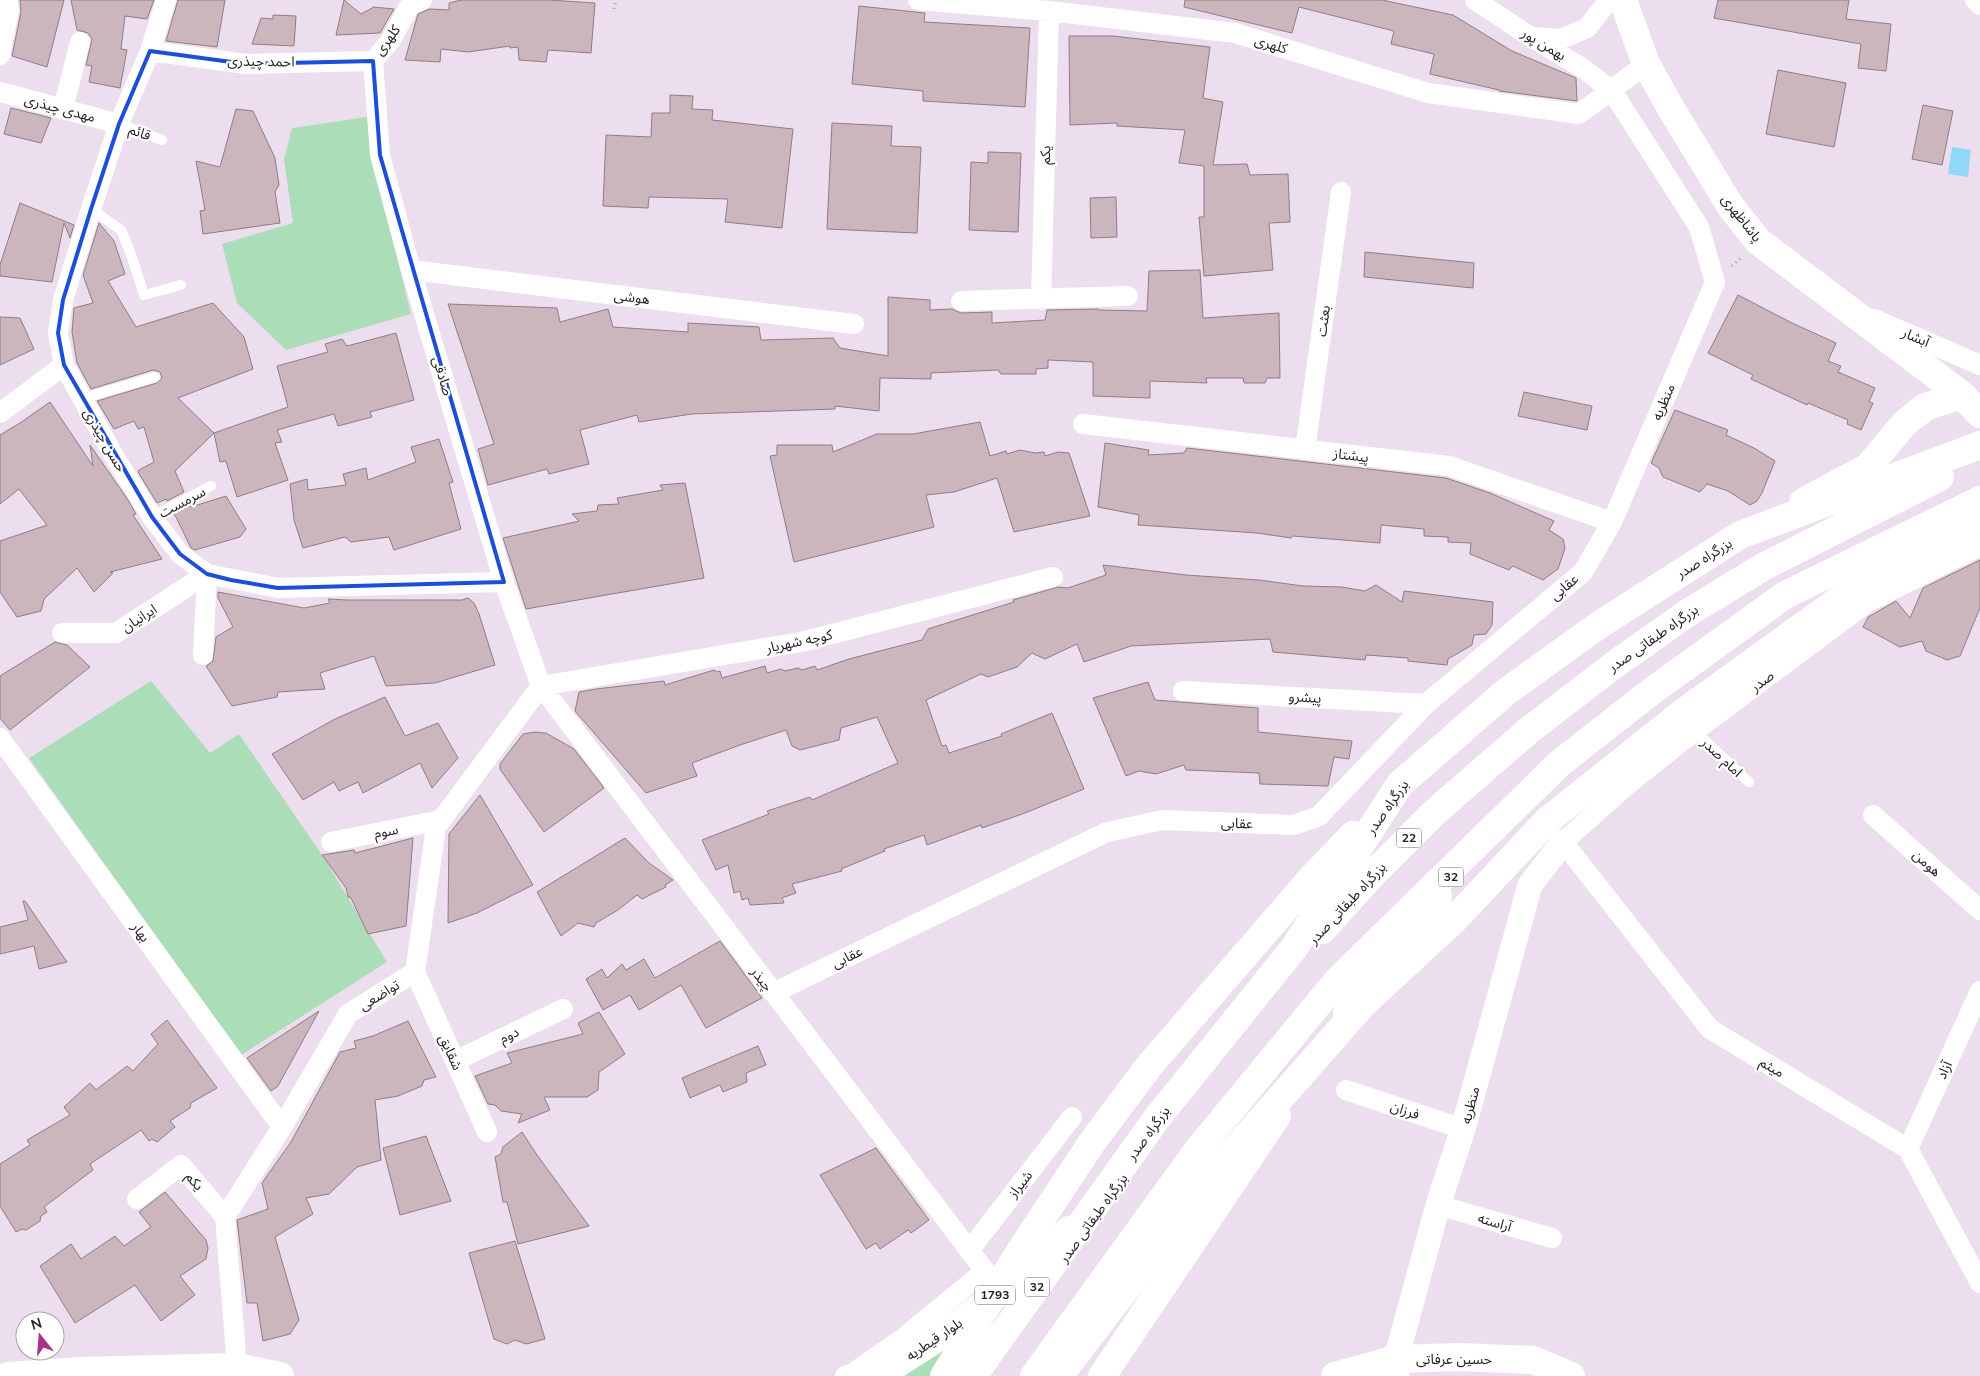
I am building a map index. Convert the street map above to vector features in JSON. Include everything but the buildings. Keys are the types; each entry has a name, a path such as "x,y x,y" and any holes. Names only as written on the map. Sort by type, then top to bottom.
{"main road":[{"name":"پاشاظهری","path":"1623,0 1646,64 1731,207 1758,241 1851,310 1971,404"},
{"path":"1740,535 1868,467 1905,422 1925,407 1971,404"},
{"name":"بزرگراه صدر","path":"973,1376 1157,1118 1294,948 1400,784 1514,687 1599,625 1740,535 1976,451"},
{"name":"بزرگراه طبقاتی صدر","path":"981,1376 1162,1122 1300,953 1368,879 1435,812 1528,731 1614,665 1689,612 1763,567 1957,468 1976,451"},
{"path":"1034,1376 1197,1151 1338,980 1560,763 1652,692 1785,595 1980,500"},
{"path":"1059,1376 1218,1168 1363,1004 1454,920 1547,820 1685,710 1836,602 1980,518"},
{"name":"32","path":"1042,1376 1202,1155 1343,984 1564,768 1655,696 1792,606 1980,518"},
{"path":"944,1376 1022,1248 1094,1141 1149,1066 1310,880 1400,784"},
{"path":"1102,1376 1372,975 1474,854"},
{"name":"بلوار قیطریه","path":"878,1376 956,1326 1024,1273 1101,1199"},
{"name":"حسین عرفاتی","path":"1336,1376 1459,1357 1534,1360 1571,1376"},
{"path":"8,1376 80,1371 238,1367 280,1376"}],"street":[{"name":"حسن چیذری","path":"166,0 150,51 119,124 63,300 58,332 64,365 81,399 152,518 180,554 207,574 278,588 504,582"},
{"name":"کلهری","path":"373,61 391,40 410,5 422,0"},
{"name":"کلهری","path":"918,0 1049,11 1235,33 1428,93 1579,114 1646,64"},
{"name":"بهمن پور","path":"1475,0 1584,69 1612,90"},
{"path":"1531,37 1561,38 1587,28 1607,0"},
{"path":"1975,0 1980,5"},
{"path":"0,55 6,6"},
{"name":"یکم","path":"1042,300 1049,11"},
{"path":"63,109 80,42"},
{"name":"احمد چیذری","path":"150,51 246,64 373,61"},
{"name":"صادقی","path":"373,61 380,155 411,270 504,582 541,686"},
{"path":"1612,90 1699,227 1715,282"},
{"name":"مهدی چیذری","path":"0,92 119,124"},
{"name":"بعثت","path":"1305,450 1341,192"},
{"name":"هوشی","path":"411,270 854,324"},
{"name":"منظریه","path":"1612,522 1715,282"},
{"path":"961,301 1128,296"},
{"name":"آبشار","path":"1851,310 1980,365"},
{"path":"0,413 64,365"},
{"name":"پیشتاز","path":"1083,424 1449,466 1612,522"},
{"name":"عقابی","path":"773,993 1107,832 1163,820 1294,825 1320,816 1426,704 1583,572 1612,522"},
{"name":"صدر","path":"1563,842 1626,786 1695,731 1868,602 1980,546"},
{"path":"203,655 207,574"},
{"name":"ایرانیان","path":"62,633 116,633 207,574"},
{"name":"کوچه شهریار","path":"541,686 801,642 1053,577"},
{"name":"تواضعی","path":"225,1217 282,1127 348,1014 415,972 436,827 541,686"},
{"name":"چیذر","path":"541,686 984,1271 902,1339 845,1376"},
{"name":"پیشرو","path":"1183,691 1426,704"},
{"name":"بهار","path":"0,738 282,1127"},
{"name":"هومن","path":"1873,816 1980,910"},
{"name":"سوم","path":"331,842 441,820"},
{"name":"منظریه","path":"1396,1368 1438,1205 1463,1129 1530,885 1563,842"},
{"name":"میثم","path":"1563,842 1710,1030 1908,1149"},
{"name":"شقایق","path":"415,972 488,1132"},
{"name":"آزاد","path":"1908,1149 1980,992"},
{"name":"دوم","path":"456,1061 563,1009"},
{"name":"فرزان","path":"1346,1090 1463,1129"},
{"name":"شیراز","path":"969,1251 1072,1117"},
{"path":"1908,1149 1980,1284"},
{"name":"یکم","path":"138,1199 181,1165 225,1217"},
{"name":"آراسته","path":"1438,1205 1552,1238"},
{"path":"225,1217 238,1367"}],"lane":[{"name":"قائم","path":"119,124 162,140"},
{"path":"91,209 122,230 144,295 181,285"},
{"path":"81,399 155,377"},
{"name":"سرمست","path":"152,518 211,486"},
{"name":"امام صدر","path":"1695,731 1749,782"}],"path":[{"path":"614,9 616,0"},
{"path":"1715,282 1758,241"}],"highlighted area":[{"path":"150,51 246,64 373,61 380,155 504,582 278,588 231,580 207,574 180,554 152,517 64,365 58,333 63,300 91,209 119,124"}],"green space":[{"path":"367,117 372,156 411,314 286,350 237,303 222,244 293,223 284,160 292,128"},
{"path":"151,681 210,753 239,734 322,855 387,962 241,1055 29,758"},
{"path":"948,1347 930,1376 898,1376"}],"water":[{"path":"1952,147 1971,150 1968,177 1948,174"}]}
